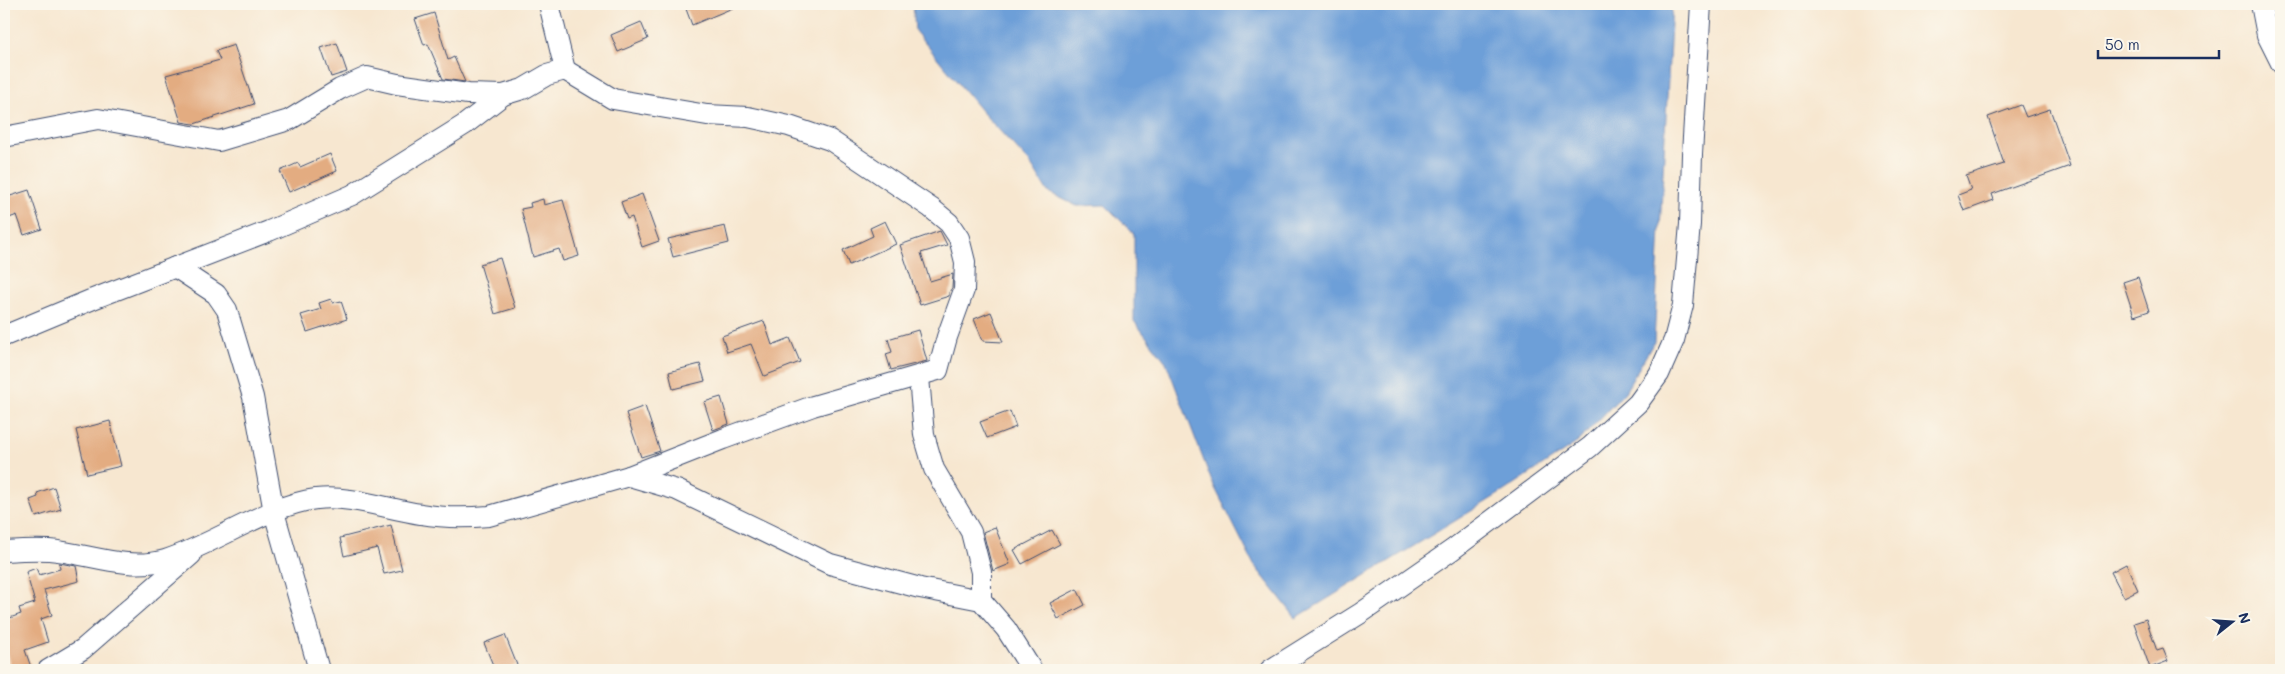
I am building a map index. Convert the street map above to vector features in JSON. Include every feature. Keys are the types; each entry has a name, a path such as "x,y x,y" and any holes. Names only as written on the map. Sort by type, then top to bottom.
{"street":[{"path":"4,551 50,550 123,563 164,560 274,512 300,502 317,499 340,499 422,515 470,518 489,516 629,476 814,406 938,370 947,337 964,290 965,262 959,238 949,223 888,178 830,140 790,126 748,117 707,115 613,99 565,70 549,4"},
{"path":"1270,670 1361,613 1445,555 1590,447 1638,403 1659,374 1674,340 1683,305 1690,224 1701,4"},
{"path":"2262,4 2267,35 2281,63"},
{"path":"4,336 269,231 352,195 464,125 503,95 522,89 547,75 565,70"},
{"path":"4,137 98,119 219,141 289,120 340,89 367,77 397,84 459,92 503,95"},
{"path":"175,267 216,294 227,310 253,397 274,512 320,670"},
{"path":"919,377 924,435 934,469 970,532 981,572 981,600"},
{"path":"629,476 677,490 830,564 920,588 981,600 1006,629 1032,670"},
{"path":"48,670 83,649 203,543"}],"water":[{"path":"913,4 1672,4 1654,342 1625,392 1578,442 1504,491 1296,618 1254,565 1212,482 1166,362 1134,321 1134,234 1105,205 1077,206 1048,192 1030,163 983,113 915,31"}],"building":[{"path":"698,4 742,4 692,25 686,9"},
{"path":"434,13 448,60 454,57 465,82 443,79 428,44 424,45 415,19"},
{"path":"641,22 648,39 618,52 611,35"},
{"path":"337,43 347,72 331,77 321,48"},
{"path":"234,45 254,104 194,124 181,122 166,75 220,60 216,51"},
{"path":"2021,105 2026,117 2050,109 2070,166 1992,194 1994,200 1964,211 1958,195 1971,190 1966,176 2004,164 1988,117"},
{"path":"330,154 337,171 289,192 280,171 298,163 300,167"},
{"path":"29,190 42,229 24,235 17,215 4,220 4,198"},
{"path":"642,194 659,241 642,247 632,217 627,219 621,202"},
{"path":"543,199 544,205 563,200 579,256 563,261 559,249 533,257 521,209 531,207 530,203"},
{"path":"885,221 896,244 849,265 843,250 873,236 870,228"},
{"path":"725,226 729,243 673,257 668,239"},
{"path":"940,231 947,245 921,253 930,281 953,274 952,288 949,296 920,305 900,245"},
{"path":"500,258 515,308 495,314 480,264"},
{"path":"2138,277 2149,311 2134,316 2123,282"},
{"path":"331,299 333,303 341,301 347,319 307,332 301,315 321,309 319,303"},
{"path":"991,312 1003,342 983,341 974,319"},
{"path":"764,321 772,345 790,338 800,362 764,376 751,344 727,352 722,336"},
{"path":"918,330 927,361 891,370 886,354 892,352 888,339"},
{"path":"700,364 705,381 673,389 669,372"},
{"path":"721,397 729,424 713,430 704,402"},
{"path":"645,406 660,451 641,457 626,413"},
{"path":"1010,411 1016,427 987,438 980,422"},
{"path":"110,421 121,466 87,474 76,430"},
{"path":"54,487 61,509 36,517 30,500 38,497 37,493"},
{"path":"391,525 402,570 384,574 377,548 344,556 340,538"},
{"path":"995,527 1010,564 993,571 983,532"},
{"path":"1052,530 1060,544 1022,564 1014,550"},
{"path":"59,563 76,566 79,581 44,590 52,615 41,619 48,642 25,650 32,670 12,670 4,645 4,620 21,614 19,608 35,603 26,572 36,568 39,575 60,569"},
{"path":"2126,564 2138,590 2124,597 2111,572"},
{"path":"1077,589 1085,605 1058,619 1050,603"},
{"path":"2146,619 2157,651 2163,649 2168,661 2150,668 2134,623"},
{"path":"505,635 517,665 503,670 495,670 484,643"}]}
